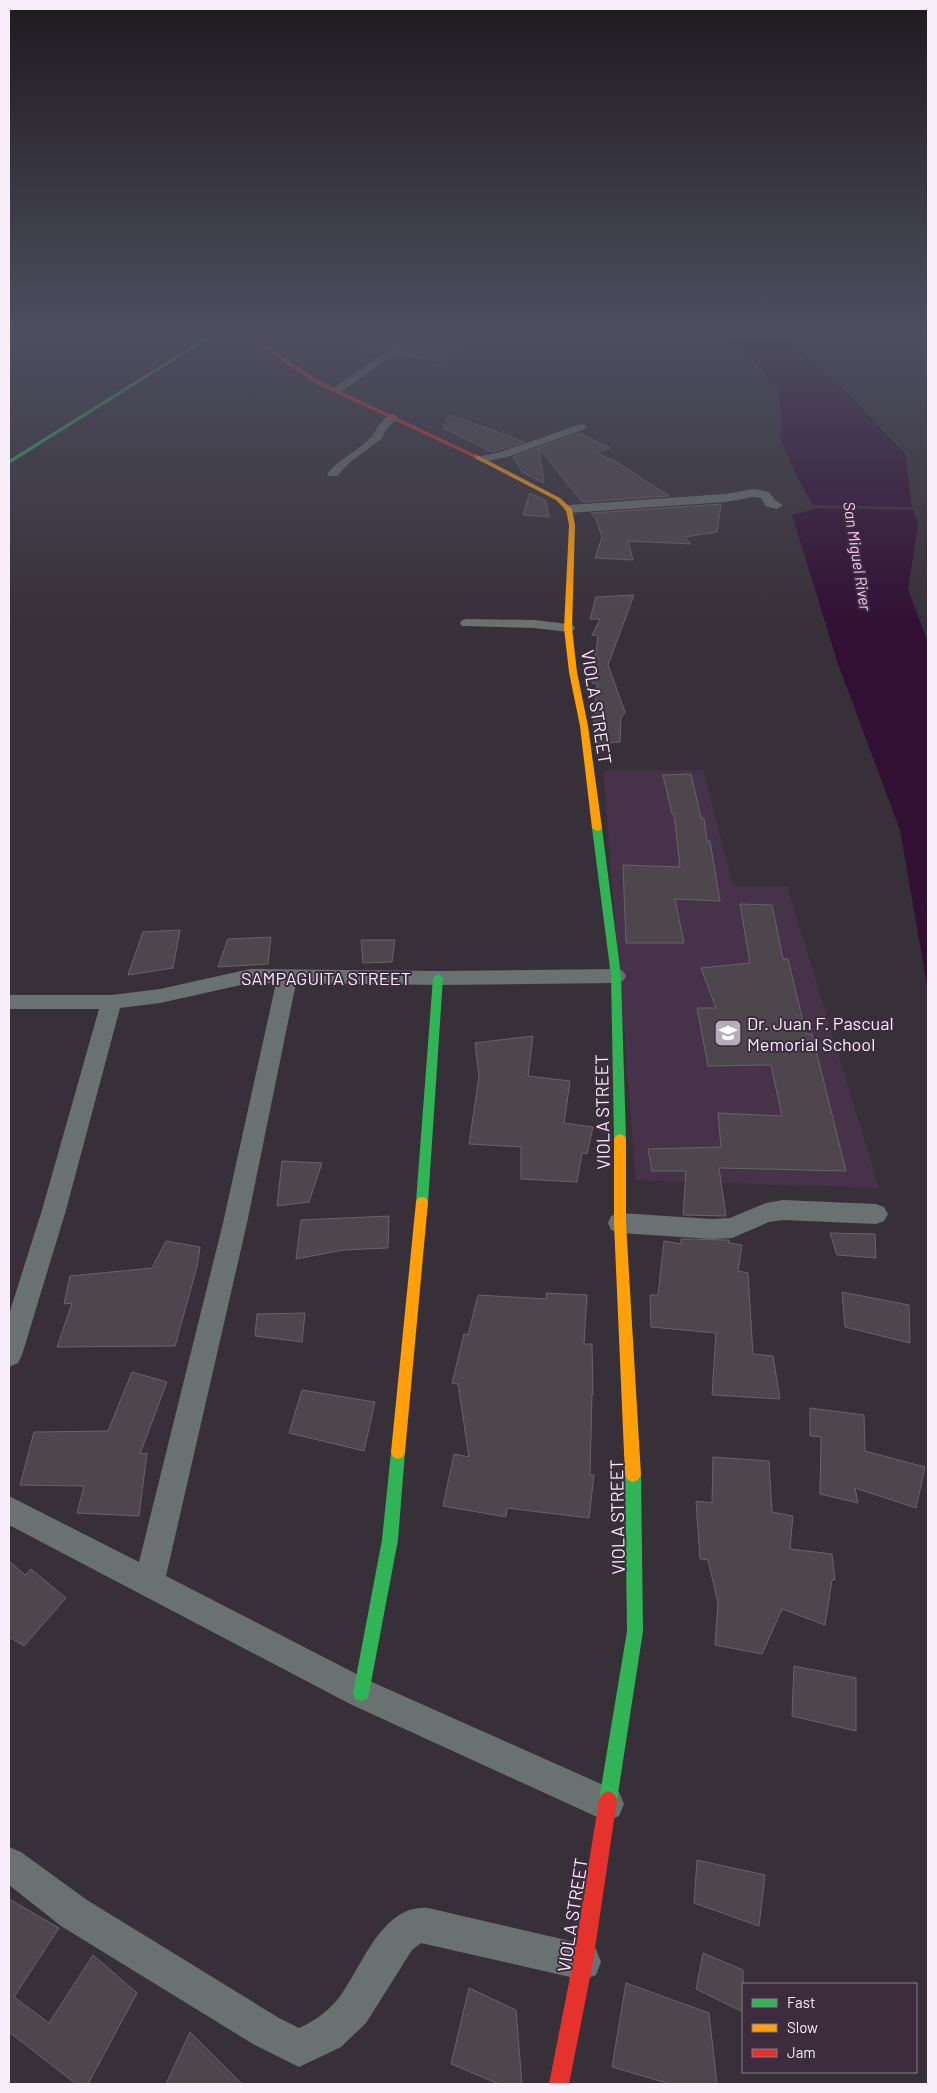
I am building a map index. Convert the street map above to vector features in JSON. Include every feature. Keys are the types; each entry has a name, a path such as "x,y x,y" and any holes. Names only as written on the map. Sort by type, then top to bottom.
{"main road":[{"path":"9,462 62,429"},
{"path":"418,429 482,459 558,499 569,509"},
{"name":"VIOLA STREET","path":"559,2084 583,1962 635,1631 636,1595 632,1414 620,1223 620,1084 616,976 584,726 573,672 568,628 572,525 569,509"},
{"path":"361,1693 390,1540 421,1213 438,978"}],"street":[{"path":"332,474 345,461 377,437 381,429"},
{"path":"482,459 503,455 576,429"},
{"path":"569,509 725,498 760,493 772,505 777,505"},
{"path":"467,623 534,624 568,628"},
{"name":"SAMPAGUITA STREET","path":"9,1002 111,1002 160,996 239,976 438,978 616,976"},
{"path":"149,1584 235,1224 287,977"},
{"path":"9,1355 54,1210 111,1002"},
{"path":"620,1223 732,1228 766,1213 783,1210 876,1214"},
{"path":"9,1510 361,1693 607,1804"},
{"path":"9,1864 74,1913 266,2031 299,2048 328,2034 353,2010 399,1936 416,1926 428,1926 583,1962"}],"shaded area":[{"name":"Dr. Juan F. Pascual Memorial School","path":"703,770 733,886 787,886 879,1188 636,1180 603,771"}],"water":[{"name":"San Miguel River","path":"781,429 881,429 906,455 911,503 918,524 908,589 928,643 928,991 900,830 838,664 792,515 815,509 798,479 780,438"}],"pier":[{"path":"809,505 915,507 916,510 811,508"}],"building":[{"path":"444,429 488,429 524,442 492,452"},
{"path":"579,433 610,448 596,453 617,462 669,496 582,502 539,448 544,483 522,472 513,457"},
{"path":"530,493 546,501 549,517 523,515"},
{"path":"721,504 717,532 685,537 691,544 628,541 633,560 595,558 602,537 596,519 591,513"},
{"path":"634,595 608,665 625,712 621,718 620,742 598,744 594,719 597,684 592,683 598,636 592,635 600,619 590,619 596,597"},
{"path":"691,774 701,818 704,818 707,841 710,841 720,901 675,899 684,943 626,943 623,865 680,867 674,814 672,814 663,775"},
{"path":"740,904 772,905 783,959 788,959 806,1034 812,1034 846,1171 719,1168 726,1216 683,1215 686,1171 652,1171 648,1149 721,1147 718,1113 782,1116 771,1065 708,1066 697,1008 716,1008 701,968 750,963"},
{"path":"180,930 173,968 128,975 143,932"},
{"path":"271,937 268,964 218,967 228,939"},
{"path":"361,940 395,940 392,962 363,963"},
{"path":"533,1036 528,1076 570,1081 564,1123 593,1127 587,1154 582,1153 577,1182 521,1179 521,1147 469,1144 479,1076 475,1043"},
{"path":"282,1161 322,1163 309,1202 277,1206"},
{"path":"389,1216 388,1248 343,1250 296,1259 301,1220"},
{"path":"830,1233 875,1234 876,1258 837,1255"},
{"path":"681,1239 729,1240 729,1243 742,1245 738,1271 748,1273 753,1354 773,1356 780,1399 712,1395 716,1333 651,1327 650,1295 658,1295 664,1241 681,1244"},
{"path":"166,1241 200,1247 197,1267 175,1346 57,1347 72,1303 64,1304 70,1276 152,1268"},
{"path":"842,1292 909,1305 910,1343 845,1327"},
{"path":"546,1293 587,1295 584,1344 592,1344 593,1395 590,1475 594,1475 589,1518 507,1508 506,1517 443,1506 454,1454 469,1457 458,1384 452,1383 464,1334 468,1335 478,1295 546,1299"},
{"path":"305,1313 302,1342 255,1336 257,1314"},
{"path":"132,1372 167,1382 140,1454 147,1453 139,1516 77,1513 84,1486 20,1485 34,1432 108,1431"},
{"path":"302,1390 375,1402 364,1451 289,1433"},
{"path":"810,1408 864,1415 865,1451 925,1467 916,1508 855,1488 858,1503 820,1494 821,1437 810,1436"},
{"path":"713,1457 769,1461 772,1512 793,1516 790,1549 832,1554 835,1580 832,1580 825,1625 782,1609 762,1654 715,1645 718,1603 708,1560 700,1559 696,1501 712,1503"},
{"path":"9,1561 25,1575 31,1569 66,1598 24,1646 9,1637"},
{"path":"794,1666 856,1678 856,1731 792,1716"},
{"path":"697,1860 765,1875 759,1926 694,1903"},
{"path":"9,1899 59,1928 14,1997 49,2023 93,1955 137,1993 88,2084 76,2084 9,2032"},
{"path":"703,1953 743,1970 742,2012 696,1989"},
{"path":"626,1983 709,2013 717,2084 670,2084 612,2067"},
{"path":"469,1988 516,2010 522,2084 499,2084 451,2064"},
{"path":"190,2032 242,2084 166,2084"}],"traffic: fast":[{"path":"9,462 62,429"},
{"path":"597,828 616,976 620,1139"},
{"path":"422,1202 438,978"},
{"path":"361,1693 390,1540 398,1452"},
{"path":"608,1800 635,1631 633,1475"}],"traffic: slow":[{"path":"475,456 558,499 569,509 572,525 568,628 573,672 584,726 597,828"},
{"path":"620,1139 620,1223 633,1475"},
{"path":"398,1452 422,1202"}],"traffic: jam":[{"path":"417,429 475,456"},
{"path":"559,2084 583,1962 608,1800"}],"place":[{"name":"Dr. Juan F. Pascual Memorial School","path":"728,1033"}]}
